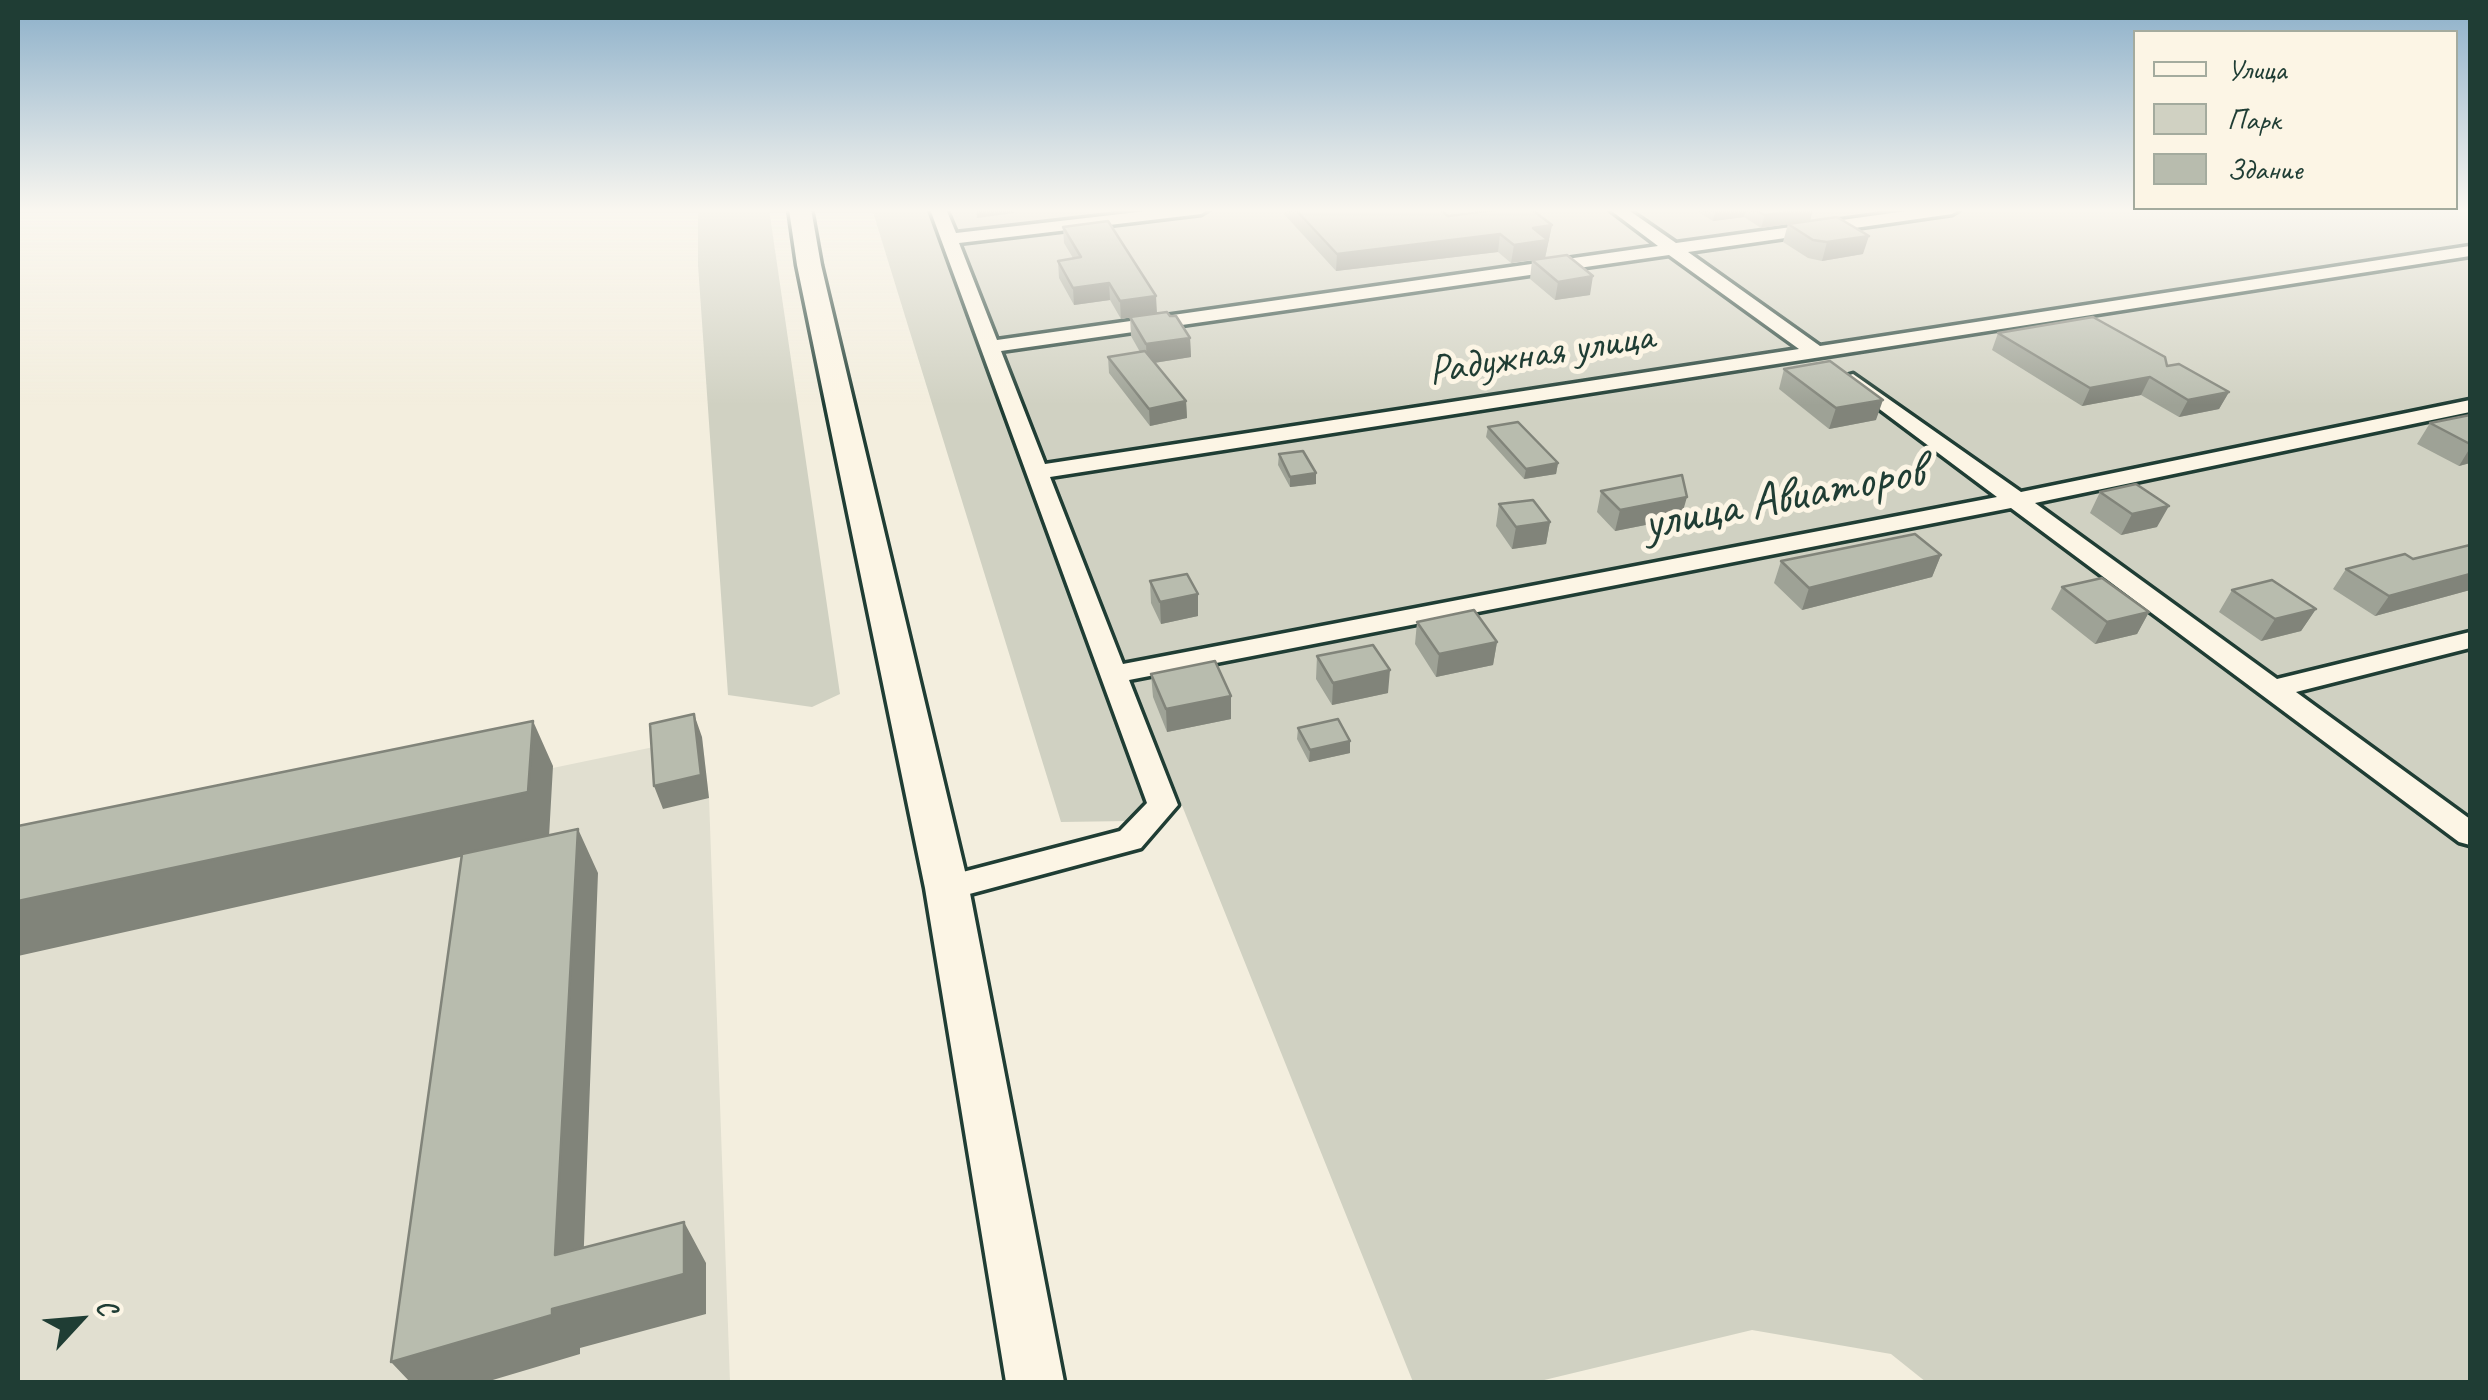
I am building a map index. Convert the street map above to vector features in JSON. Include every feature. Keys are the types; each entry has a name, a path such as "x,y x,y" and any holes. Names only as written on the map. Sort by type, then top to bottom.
{"street":[{"path":"811,274 947,888 1036,1382"},
{"path":"947,888 1130,840 1163,806 963,274"},
{"path":"990,347 1502,274"},
{"path":"1708,274 2470,834"},
{"name":"Радужная улица","path":"1038,472 2315,274"},
{"name":"улица Авиаторов","path":"1114,674 2016,500 2470,406"},
{"path":"2271,688 2470,640"}],"shaded area":[{"path":"702,737 709,798 730,1382 18,1382 18,879"}],"green space":[{"path":"699,274 779,274 840,694 812,707 728,695"},
{"path":"892,274 958,274 1163,805 1128,821 1061,822"},
{"path":"969,274 2470,274 2470,1382 1926,1382 1891,1354 1752,1330 1536,1382 1413,1382"}],"building":[{"path":"1065,274 1142,274 1156,296 1120,301 1109,283 1073,288"},
{"path":"1549,274 1593,276 1558,282"},
{"path":"1167,312 1176,316 1190,338 1146,344 1130,317"},
{"path":"2093,317 2165,357 2167,366 2179,364 2229,392 2188,400 2150,377 2090,388 1998,333"},
{"path":"1145,351 1186,401 1149,409 1108,357"},
{"path":"1830,361 1883,400 1836,408 1784,369"},
{"path":"2470,415 2470,444 2430,423"},
{"path":"1518,422 1558,463 1526,469 1488,427"},
{"path":"1303,451 1316,473 1290,477 1279,454"},
{"path":"1682,475 1687,497 1620,510 1601,491"},
{"path":"2136,484 2169,506 2132,514 2100,492"},
{"path":"1533,500 1550,522 1516,527 1499,504"},
{"path":"1915,534 1941,555 1809,588 1781,561"},
{"path":"2470,545 2470,574 2389,596 2346,569 2405,554 2413,559"},
{"path":"1187,574 1198,594 1160,602 1150,581"},
{"path":"2102,578 2149,612 2107,622 2062,587"},
{"path":"2272,580 2316,609 2275,619 2232,590"},
{"path":"1474,610 1497,642 1439,654 1417,622"},
{"path":"1373,645 1390,670 1333,683 1317,656"},
{"path":"1215,661 1231,696 1166,709 1151,674"},
{"path":"694,714 701,775 654,786 650,724"},
{"path":"1338,719 1350,741 1310,750 1298,728"},
{"path":"533,721 528,792 18,901 18,826"},
{"path":"578,829 555,1255 684,1222 684,1274 552,1309 552,1315 391,1362 462,854"}]}
